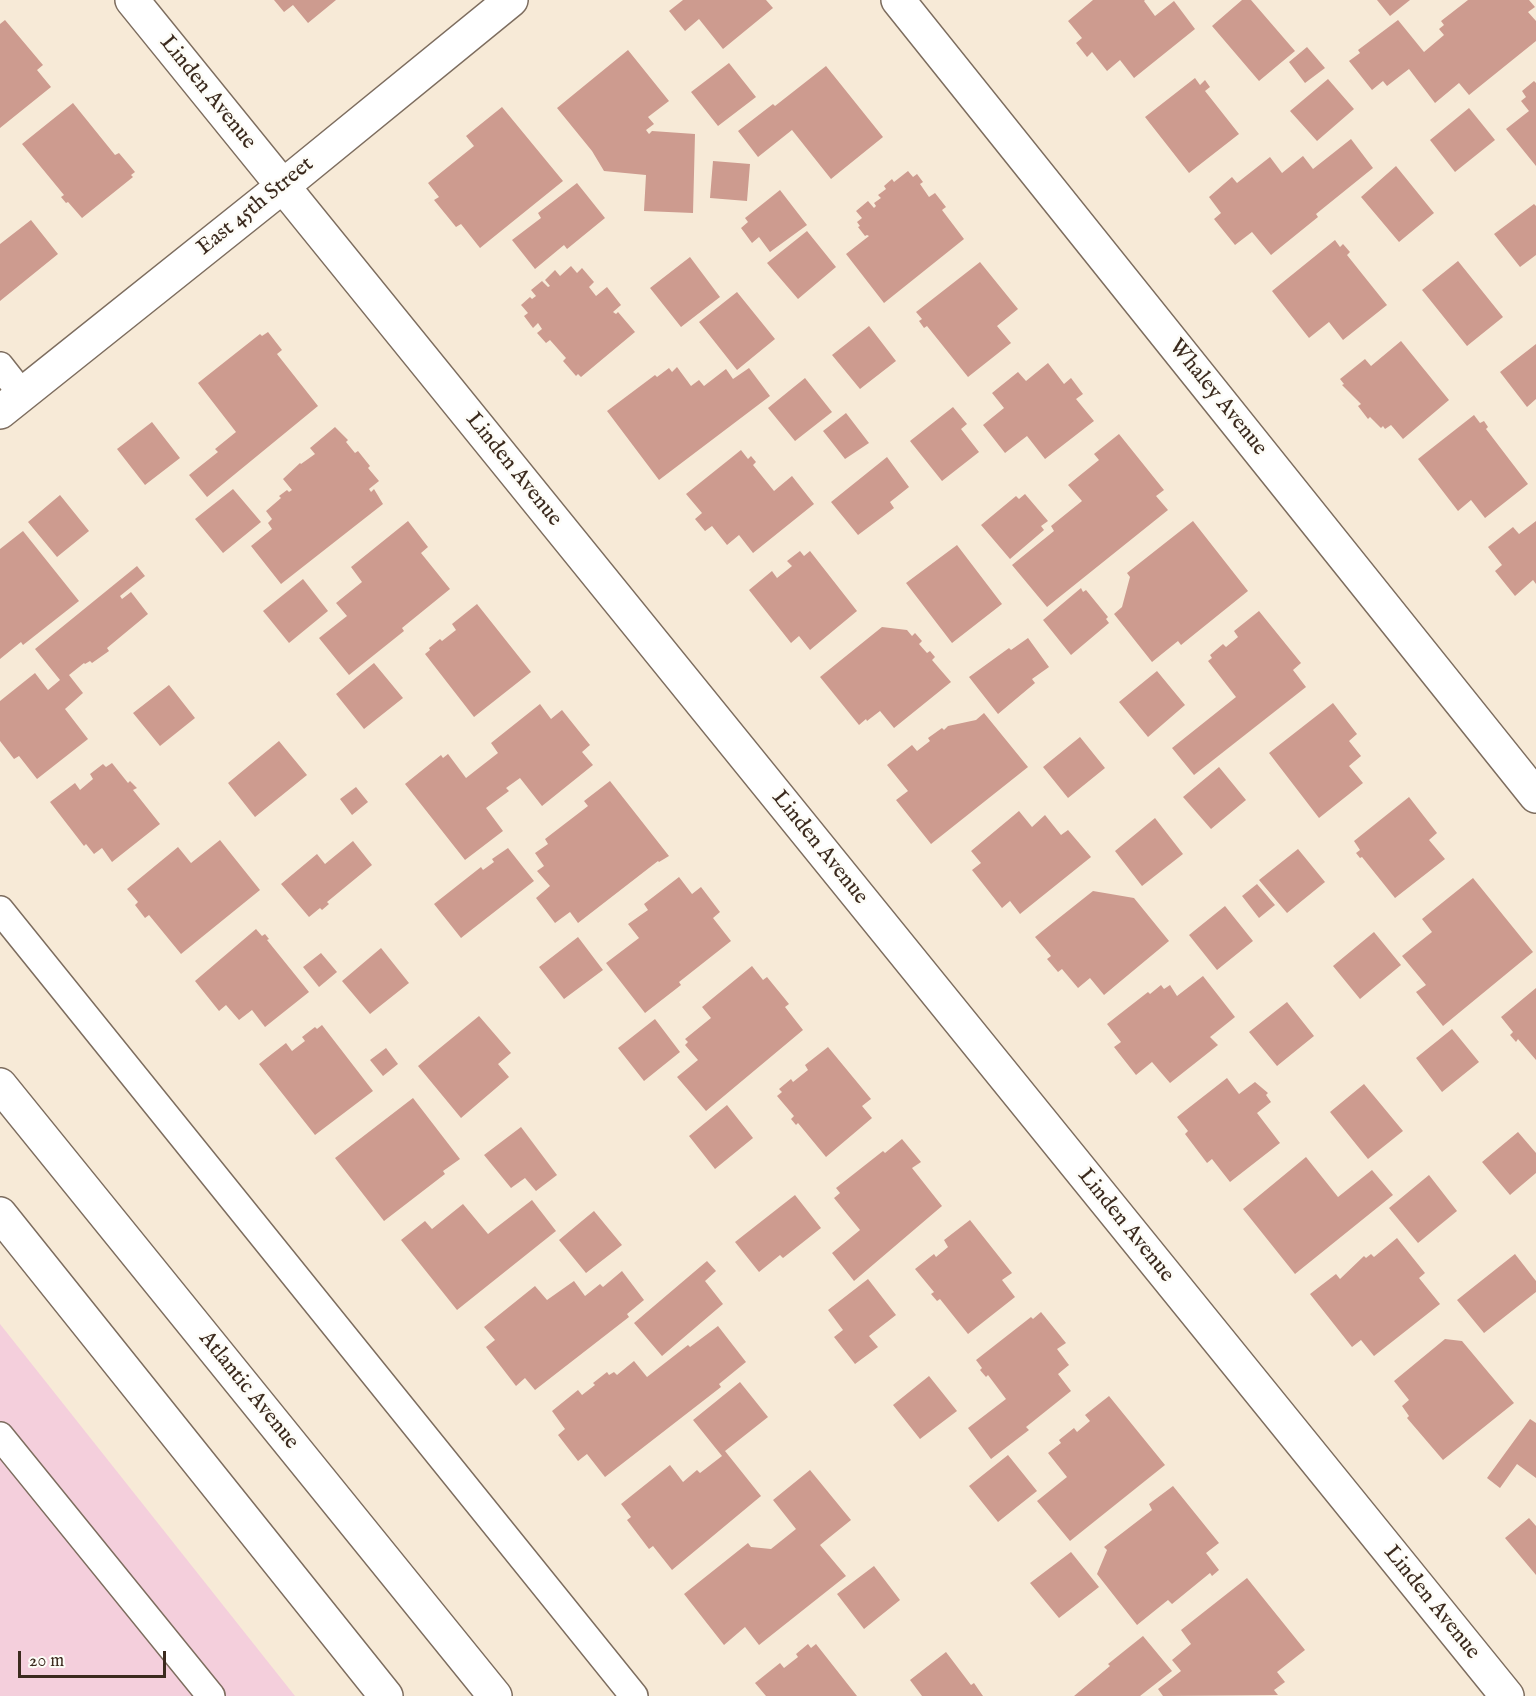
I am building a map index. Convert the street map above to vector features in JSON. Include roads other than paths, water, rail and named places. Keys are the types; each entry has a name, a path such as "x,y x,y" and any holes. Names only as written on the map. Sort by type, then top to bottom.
{"street":[{"name":"Linden Avenue","path":"132,0 1507,1696"},
{"name":"East 45th Street","path":"11,403 283,186 510,0"},
{"name":"Whaley Avenue","path":"898,0 1536,796"},
{"name":"Atlantic Avenue","path":"0,1085 495,1696"},
{"path":"0,1214 386,1696"}],"lane":[{"path":"0,366 11,403"},
{"path":"0,910 634,1696"},
{"path":"0,1436 211,1696"}]}
